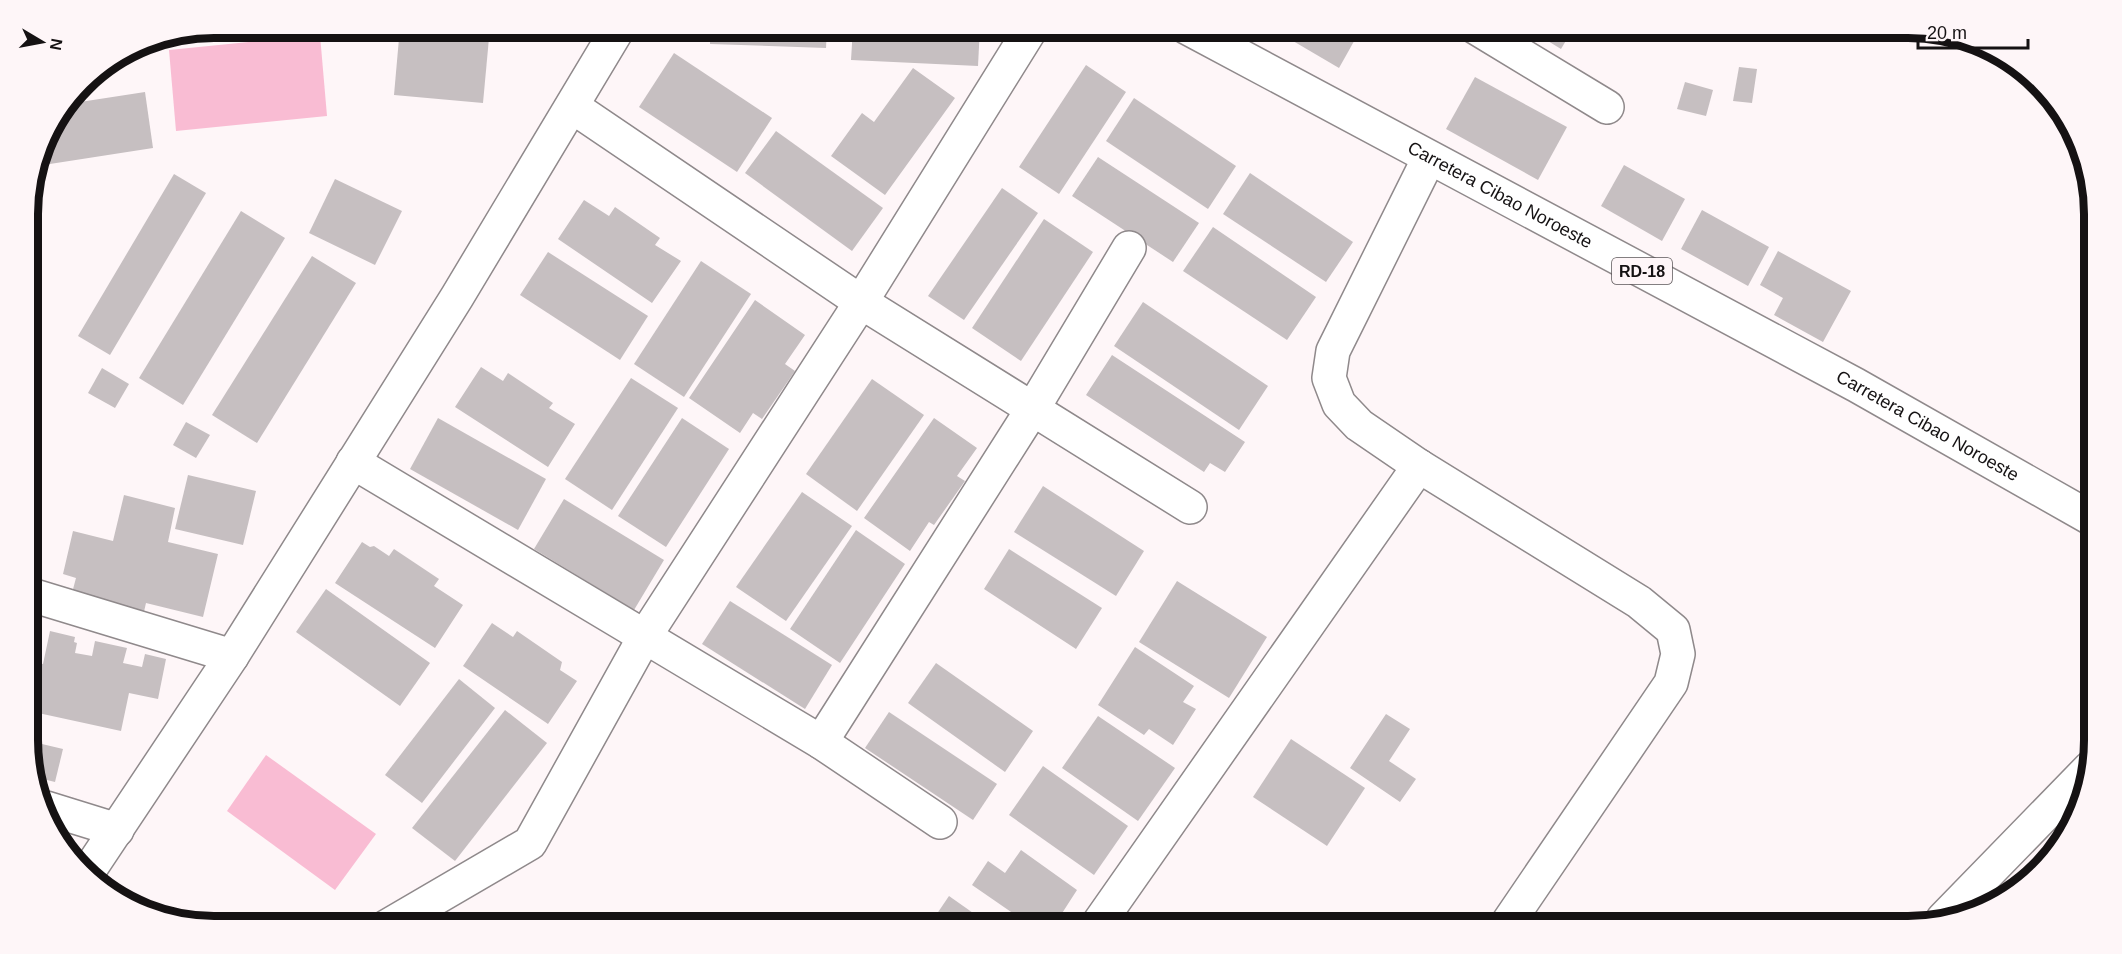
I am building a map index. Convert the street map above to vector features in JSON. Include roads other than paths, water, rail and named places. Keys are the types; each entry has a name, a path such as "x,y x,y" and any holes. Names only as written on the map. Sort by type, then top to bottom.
{"street":[{"path":"91,867 232,656 457,297 613,38"},
{"path":"405,916 530,843 645,636 861,302 1025,38"},
{"name":"Carretera Cibao Noroeste","path":"1206,38 1856,385 2084,514"},
{"path":"1493,38 1607,107"},
{"path":"573,107 861,302 1190,507"},
{"path":"1428,158 1333,351 1329,378 1339,405 1359,425 1419,466 1639,602 1672,630 1678,654 1671,683 1512,916"},
{"path":"821,742 1032,410 1129,248"},
{"path":"353,462 821,742 940,822"},
{"path":"1104,916 1419,466"},
{"path":"37,597 232,656"},
{"path":"1951,911 2080,778"},
{"path":"52,810 117,830"}]}
